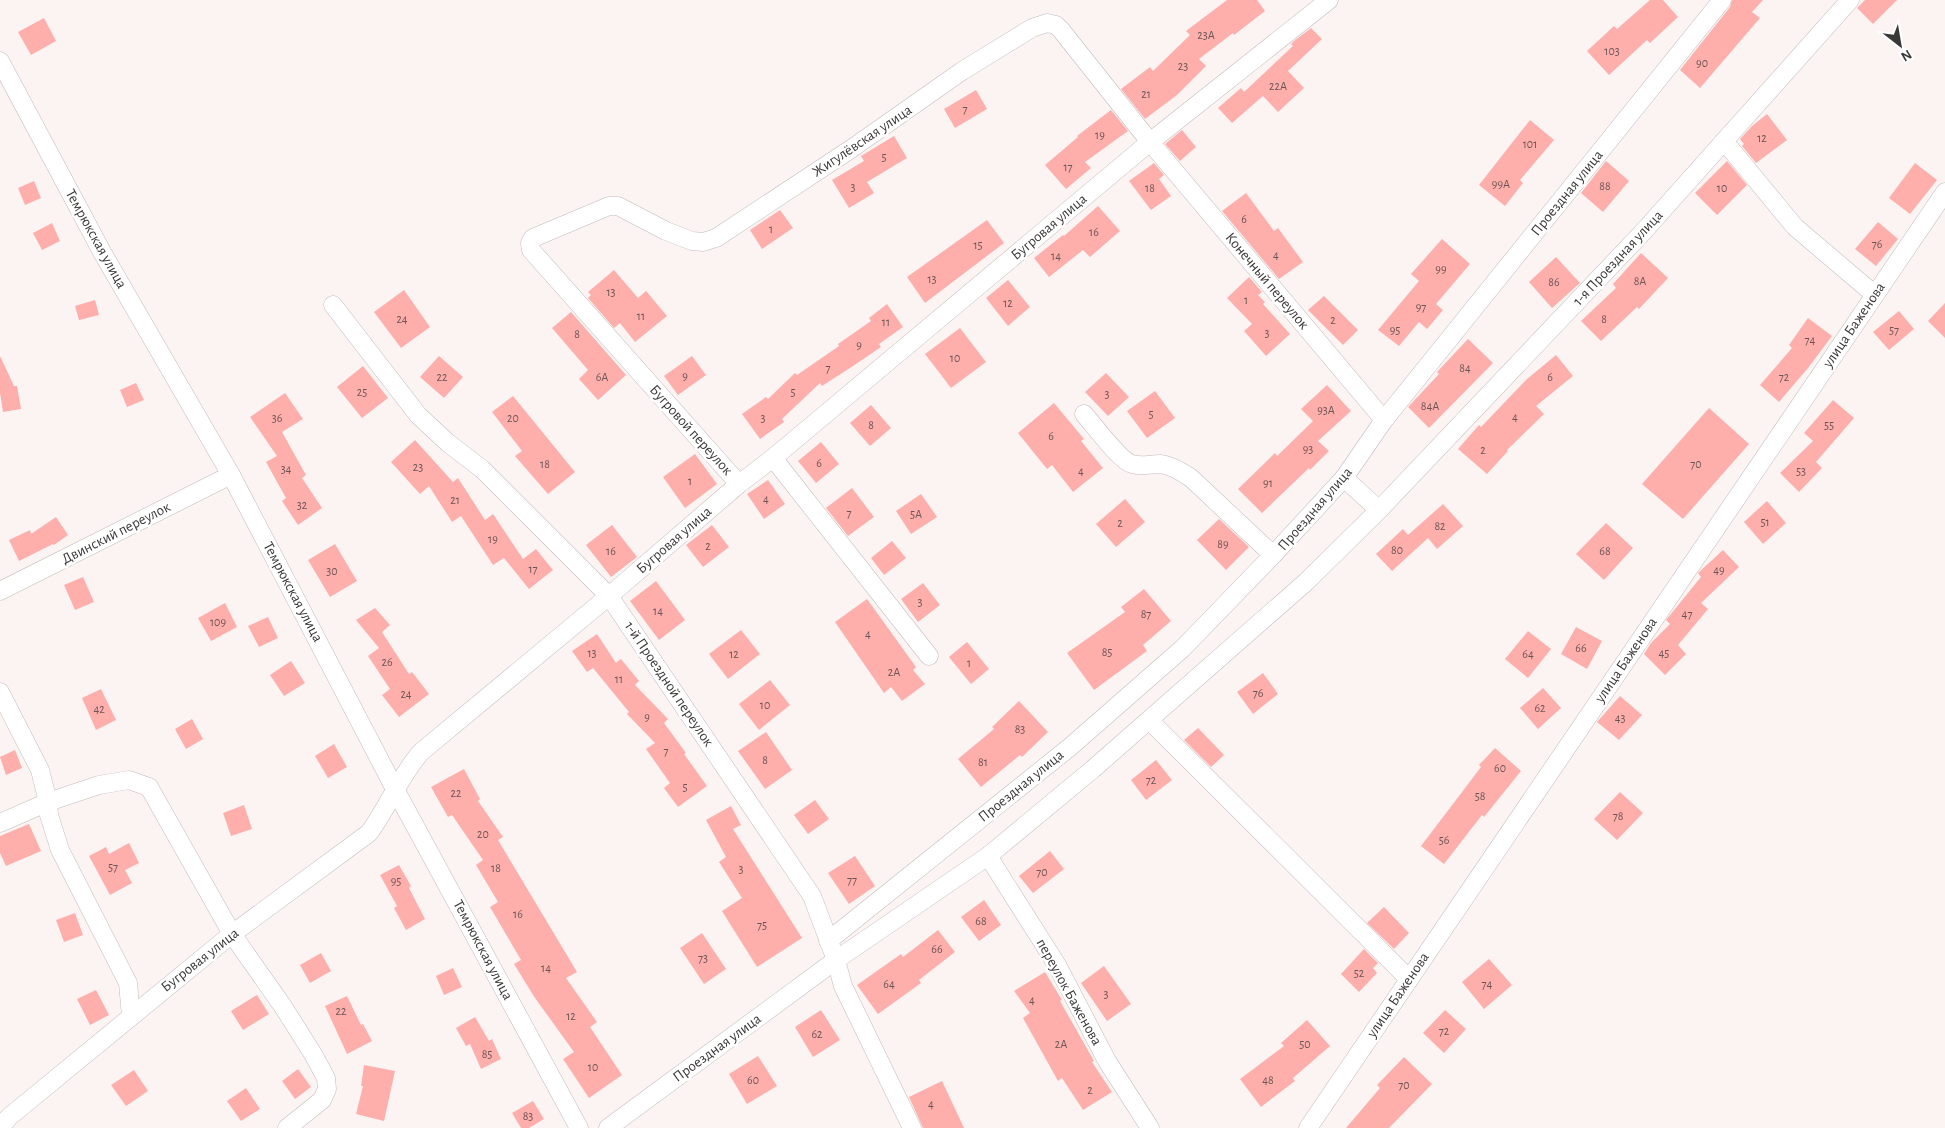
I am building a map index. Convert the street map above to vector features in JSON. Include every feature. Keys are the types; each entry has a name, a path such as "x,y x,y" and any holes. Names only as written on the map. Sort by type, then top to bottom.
{"street":[{"name":"Бугровая улица","path":"772,458 1150,142 1328,0"},
{"name":"Проездная улица","path":"828,941 1070,747 1183,648 1274,555 1344,478 1384,420 1722,0"},
{"name":"1-я Проездная улица","path":"1379,510 1643,232 1850,0"},
{"name":"Жигулёвская улица","path":"530,243 537,235 609,206 618,206 666,231 692,241 704,242 716,238 851,149 962,72 1039,24 1056,25 1061,30 1150,142"},
{"name":"Темрюкская улица","path":"0,61 102,252 232,475 396,791 579,1128"},
{"path":"1724,141 1795,227 1875,295"},
{"name":"Конечный переулок","path":"1150,142 1384,420"},
{"name":"улица Баженова","path":"1308,1128 1945,192"},
{"name":"Бугровой переулок","path":"530,243 532,250 739,484 772,458"},
{"name":"1-й Проездной переулок","path":"333,305 418,415 448,443 482,468 609,596 812,896 836,960 843,986 912,1128"},
{"path":"1084,414 1130,464 1162,464 1192,478 1274,555"},
{"path":"772,458 929,656"},
{"name":"Двинский переулок","path":"0,591 232,475"},
{"path":"1344,478 1379,510"},
{"name":"Бугровая улица","path":"0,1128 9,1117 232,934 369,833 384,813 407,768 421,752 609,596 739,484"},
{"name":"Проездная улица","path":"608,1128 836,960 988,856 1150,720 1306,582 1379,510"},
{"path":"0,692 12,712 40,770 48,802 49,815 60,850 128,983 131,1016"},
{"path":"1150,720 1409,979"},
{"path":"0,823 48,802 119,780 139,782 149,787 232,934 303,1039 328,1084 322,1100 287,1128"},
{"name":"переулок Баженова","path":"988,856 1057,965 1107,1061 1150,1128"}],"building":[{"path":"1227,0 1257,0 1265,11 1199,59 1206,66 1177,95 1145,119 1121,89 1150,67 1153,71 1190,35 1186,31"},
{"path":"1650,0 1663,0 1678,17 1650,43 1647,40 1609,75 1587,51 1614,26 1617,29"},
{"path":"1732,0 1763,0 1752,12 1760,18 1700,88 1680,70 1730,7"},
{"path":"1865,0 1897,0 1873,24 1857,8"},
{"path":"44,18 56,41 31,55 18,32"},
{"path":"1311,28 1322,39 1288,71 1304,88 1278,112 1263,96 1232,123 1218,108 1241,88 1244,92 1293,46 1291,44 1294,41"},
{"path":"976,90 987,109 955,128 944,109"},
{"path":"1111,110 1128,131 1085,162 1091,168 1066,189 1045,165 1077,136"},
{"path":"1767,114 1787,140 1756,163 1742,146 1744,144 1740,139"},
{"path":"1530,120 1554,140 1520,180 1523,183 1505,206 1479,185"},
{"path":"1182,130 1196,147 1180,161 1165,144"},
{"path":"894,136 907,158 867,182 874,193 849,208 832,180 864,161 861,156"},
{"path":"1606,161 1629,181 1603,212 1581,193"},
{"path":"1727,161 1747,185 1717,215 1695,193"},
{"path":"1154,163 1164,175 1159,179 1171,196 1151,210 1129,181"},
{"path":"1915,163 1937,180 1910,214 1889,198"},
{"path":"34,181 41,198 25,205 18,188"},
{"path":"1246,193 1274,231 1278,228 1303,262 1279,279 1222,211"},
{"path":"1098,206 1120,231 1090,257 1083,250 1049,277 1034,258 1064,236"},
{"path":"780,210 793,228 762,249 750,230"},
{"path":"987,220 1004,243 925,303 907,277"},
{"path":"1878,222 1898,239 1876,266 1855,249"},
{"path":"52,223 60,241 42,250 33,233"},
{"path":"1442,239 1470,264 1436,304 1443,310 1427,329 1419,322 1399,346 1378,330 1419,281 1411,274"},
{"path":"1641,253 1668,278 1639,309 1637,307 1601,341 1581,321 1616,288 1613,284"},
{"path":"1556,257 1580,283 1552,308 1529,282"},
{"path":"614,270 638,298 646,291 667,316 635,342 620,323 614,328 588,298 591,295 588,292"},
{"path":"1249,277 1262,292 1258,295 1265,302 1263,304 1290,334 1266,356 1244,331 1252,324 1227,298"},
{"path":"1008,280 1030,307 1008,326 986,298"},
{"path":"404,290 430,327 401,348 374,312"},
{"path":"1324,296 1358,330 1343,345 1308,310"},
{"path":"95,300 99,315 79,320 75,306"},
{"path":"1945,303 1945,338 1928,321"},
{"path":"887,304 903,327 879,344 881,347 853,366 822,386 820,383 782,419 784,422 760,439 742,414 766,397 768,399 795,373 797,375 839,346 838,344 871,321 869,318"},
{"path":"1899,311 1914,329 1889,350 1873,332"},
{"path":"571,312 626,375 598,400 579,379 588,370 552,328"},
{"path":"1808,318 1832,336 1779,402 1760,385 1792,348 1789,345"},
{"path":"960,328 986,362 951,388 925,354"},
{"path":"1468,339 1493,363 1429,428 1408,407"},
{"path":"1556,355 1573,376 1536,406 1544,414 1507,450 1487,474 1458,449 1479,425 1481,427 1527,379"},
{"path":"0,356 14,386 17,386 21,409 3,412 0,393"},
{"path":"439,356 463,377 444,398 420,377"},
{"path":"692,356 706,375 678,395 664,376"},
{"path":"363,366 388,398 362,418 337,387"},
{"path":"1106,373 1129,397 1108,416 1085,392"},
{"path":"136,383 144,400 127,407 120,390"},
{"path":"1327,385 1351,411 1318,441 1329,451 1262,513 1238,489 1275,453 1277,456 1313,421 1301,409"},
{"path":"1155,391 1175,418 1147,438 1127,411"},
{"path":"285,393 303,419 282,432 306,475 302,478 322,508 298,525 282,501 286,498 266,462 277,456 250,417"},
{"path":"513,396 575,472 548,494 515,456 522,451 492,412"},
{"path":"1833,400 1854,418 1816,462 1822,468 1799,492 1780,473 1813,441 1804,433"},
{"path":"1054,403 1084,439 1081,441 1103,468 1073,492 1052,465 1047,469 1018,433"},
{"path":"871,405 891,428 870,446 850,423"},
{"path":"1709,408 1749,444 1683,519 1642,484"},
{"path":"415,440 453,482 458,478 485,520 493,514 523,559 536,549 553,570 529,589 504,558 493,565 461,516 452,522 429,486 420,494 391,462"},
{"path":"821,442 839,464 816,483 798,461"},
{"path":"695,454 717,484 685,508 663,477"},
{"path":"768,480 785,504 764,519 747,494"},
{"path":"852,488 874,517 848,536 826,508"},
{"path":"921,494 937,517 911,534 896,511"},
{"path":"1125,499 1145,522 1116,547 1096,524"},
{"path":"1767,501 1786,523 1763,544 1744,522"},
{"path":"1443,504 1463,526 1437,549 1428,538 1392,571 1376,554 1403,529 1408,535"},
{"path":"56,517 68,535 54,545 19,561 9,540 30,530 31,534"},
{"path":"1219,519 1249,547 1226,570 1197,540"},
{"path":"1606,523 1633,548 1604,580 1576,554"},
{"path":"612,525 637,557 611,577 586,545"},
{"path":"712,525 729,547 703,567 686,545"},
{"path":"892,541 906,558 884,575 871,558"},
{"path":"335,544 357,581 330,597 308,560"},
{"path":"1723,550 1739,567 1701,603 1708,609 1678,645 1686,654 1665,675 1644,654 1651,643 1670,624 1666,620 1701,577 1698,573"},
{"path":"83,577 94,602 75,610 64,585"},
{"path":"656,581 685,620 659,640 630,601"},
{"path":"923,583 940,605 918,622 901,599"},
{"path":"1144,589 1171,621 1143,645 1147,651 1094,690 1067,653 1125,612 1121,607"},
{"path":"867,599 916,667 913,670 925,684 902,701 891,687 884,693 835,622"},
{"path":"225,603 237,627 211,641 198,618"},
{"path":"375,608 390,625 382,632 409,674 412,672 429,694 399,717 382,695 390,689 368,656 379,648 356,620"},
{"path":"268,617 278,638 259,647 248,626"},
{"path":"1576,627 1602,641 1587,669 1561,654"},
{"path":"741,630 760,654 728,679 709,654"},
{"path":"1528,631 1551,649 1528,678 1505,659"},
{"path":"597,634 616,663 621,659 639,681 635,685 668,719 664,723 707,786 678,807 664,788 670,783 646,749 655,743 627,714 629,712 593,668 587,672 572,651"},
{"path":"967,642 989,669 971,684 949,657"},
{"path":"291,661 305,683 284,696 270,675"},
{"path":"1263,673 1278,694 1253,714 1237,692"},
{"path":"770,680 790,705 759,730 739,704"},
{"path":"1543,688 1561,708 1538,729 1520,708"},
{"path":"101,689 116,720 96,730 82,698"},
{"path":"1620,696 1642,715 1619,740 1597,722"},
{"path":"1019,701 1048,732 1022,757 1020,755 981,787 958,759 994,729 992,727"},
{"path":"192,719 203,739 186,749 175,729"},
{"path":"1198,728 1224,755 1211,767 1184,740"},
{"path":"766,732 792,770 765,789 738,751"},
{"path":"334,744 347,767 328,778 315,756"},
{"path":"1495,748 1521,771 1484,817 1482,815 1444,864 1421,846 1481,767 1479,765"},
{"path":"15,750 22,768 6,775 0,757"},
{"path":"1156,760 1172,780 1146,800 1131,780"},
{"path":"464,769 480,799 478,801 503,837 498,840 577,972 566,978 597,1022 590,1027 622,1075 589,1098 563,1059 574,1052 535,998 514,964 521,960 490,907 498,902 476,865 483,860 452,815 448,817 431,787"},
{"path":"1620,792 1643,813 1617,840 1594,819"},
{"path":"815,800 829,819 808,834 794,815"},
{"path":"244,805 252,829 231,836 223,813"},
{"path":"731,806 741,825 733,829 802,938 757,967 722,911 742,898 719,862 726,857 706,820"},
{"path":"29,824 41,851 6,866 0,853 0,836"},
{"path":"129,843 139,863 125,870 132,883 110,895 89,856 106,847 109,854"},
{"path":"1050,851 1064,869 1033,893 1019,876"},
{"path":"855,856 875,886 849,904 828,873"},
{"path":"399,865 411,886 409,888 425,919 406,930 394,908 397,906 380,875"},
{"path":"984,900 1001,925 979,941 961,917"},
{"path":"1384,907 1409,933 1394,949 1367,923"},
{"path":"75,913 83,935 64,942 56,920"},
{"path":"938,930 955,952 919,980 921,983 878,1014 857,985 901,954 903,957"},
{"path":"702,933 726,969 704,984 680,948"},
{"path":"1364,949 1378,963 1373,968 1377,973 1359,992 1341,974"},
{"path":"321,953 331,971 310,983 300,965"},
{"path":"1489,959 1512,985 1484,1009 1462,982"},
{"path":"1104,966 1131,1004 1107,1021 1081,983"},
{"path":"453,968 462,987 444,995 436,976"},
{"path":"1045,972 1094,1061 1092,1062 1112,1092 1083,1110 1062,1078 1058,1081 1023,1018 1030,1013 1014,991"},
{"path":"96,990 109,1015 90,1025 77,999"},
{"path":"257,995 269,1014 243,1030 231,1011"},
{"path":"347,996 361,1025 363,1024 372,1041 347,1054 325,1006"},
{"path":"821,1010 840,1040 813,1057 795,1027"},
{"path":"1445,1010 1466,1029 1444,1053 1423,1033"},
{"path":"475,1017 489,1041 492,1039 501,1059 481,1069 470,1044 466,1046 456,1028"},
{"path":"1307,1020 1330,1046 1293,1078 1295,1081 1261,1107 1240,1079 1284,1046 1281,1043"},
{"path":"758,1056 777,1086 747,1104 729,1074"},
{"path":"1404,1057 1432,1084 1389,1128 1346,1128 1380,1088 1377,1085"},
{"path":"364,1065 395,1071 384,1121 356,1114 363,1086 361,1086"},
{"path":"298,1069 311,1087 295,1099 282,1081"},
{"path":"134,1070 148,1091 126,1106 111,1085"},
{"path":"942,1081 964,1128 923,1128 909,1097"},
{"path":"246,1088 260,1109 241,1121 227,1101"},
{"path":"533,1101 544,1119 529,1128 521,1128 512,1113"}]}
